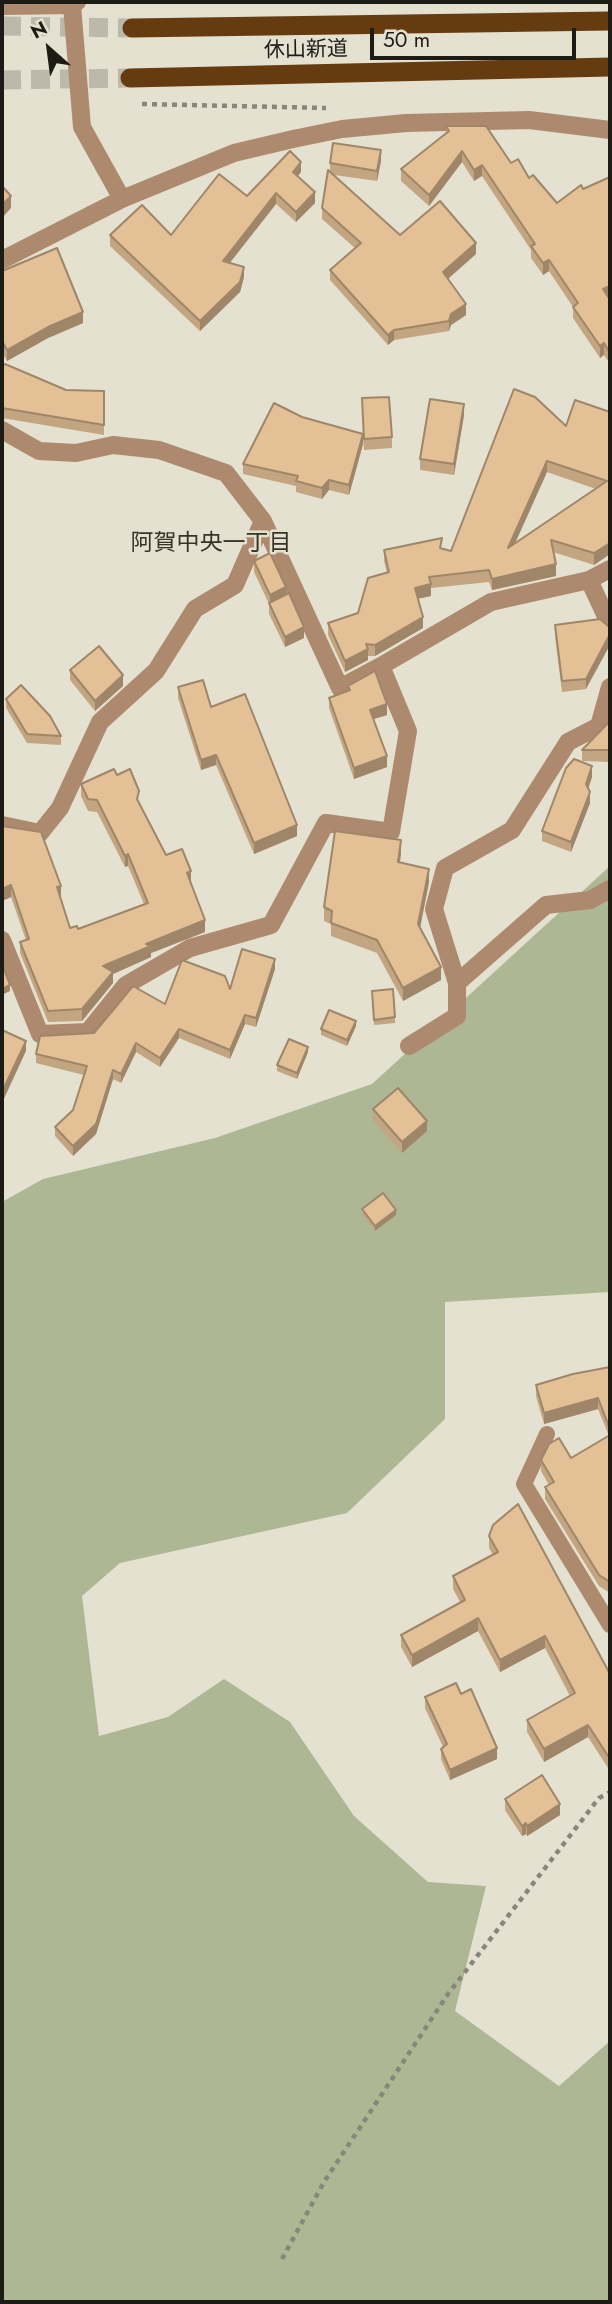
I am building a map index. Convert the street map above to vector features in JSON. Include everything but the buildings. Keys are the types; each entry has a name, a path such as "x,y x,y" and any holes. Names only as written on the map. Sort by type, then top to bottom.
{"highway":[{"name":"休山新道","path":"132,28 610,21"},
{"name":"休山新道","path":"130,78 610,67"}],"street":[{"path":"2,6 74,3 82,127 122,199"},
{"path":"2,260 122,199 234,153 342,129 406,123 529,120 610,130"},
{"path":"2,430 39,451 76,453 113,446 159,450 226,473 263,521 340,688 491,602 589,580 610,569"},
{"path":"2,825 40,833 60,808 100,722 156,671 195,609 235,586 263,521"},
{"path":"589,580 610,625"},
{"path":"2,940 40,1034 88,1032 126,985 190,948 271,925 326,823 391,832 408,731 382,666"},
{"path":"409,1046 457,1016 457,983 434,909 445,868 512,830 568,742 599,726 610,687"},
{"path":"457,983 546,905 590,900 610,889"}],"lane":[{"path":"547,1434 524,1484 610,1625"}],"path":[{"path":"282,2259 324,2182 448,1994 599,1798 610,1792"}],"green space":[{"path":"610,866 610,1292 445,1302 445,1419 347,1513 120,1563 82,1596 99,1736 168,1717 224,1679 290,1722 354,1816 428,1882 486,1886 455,2011 559,2086 610,2041 610,2302 2,2302 2,1202 43,1179 215,1138 372,1084"}],"tunnel":[{"path":"2,26 132,28"},
{"path":"2,80 130,78"}],"district":[{"name":"阿賀中央一丁目","path":"211,544"}]}
